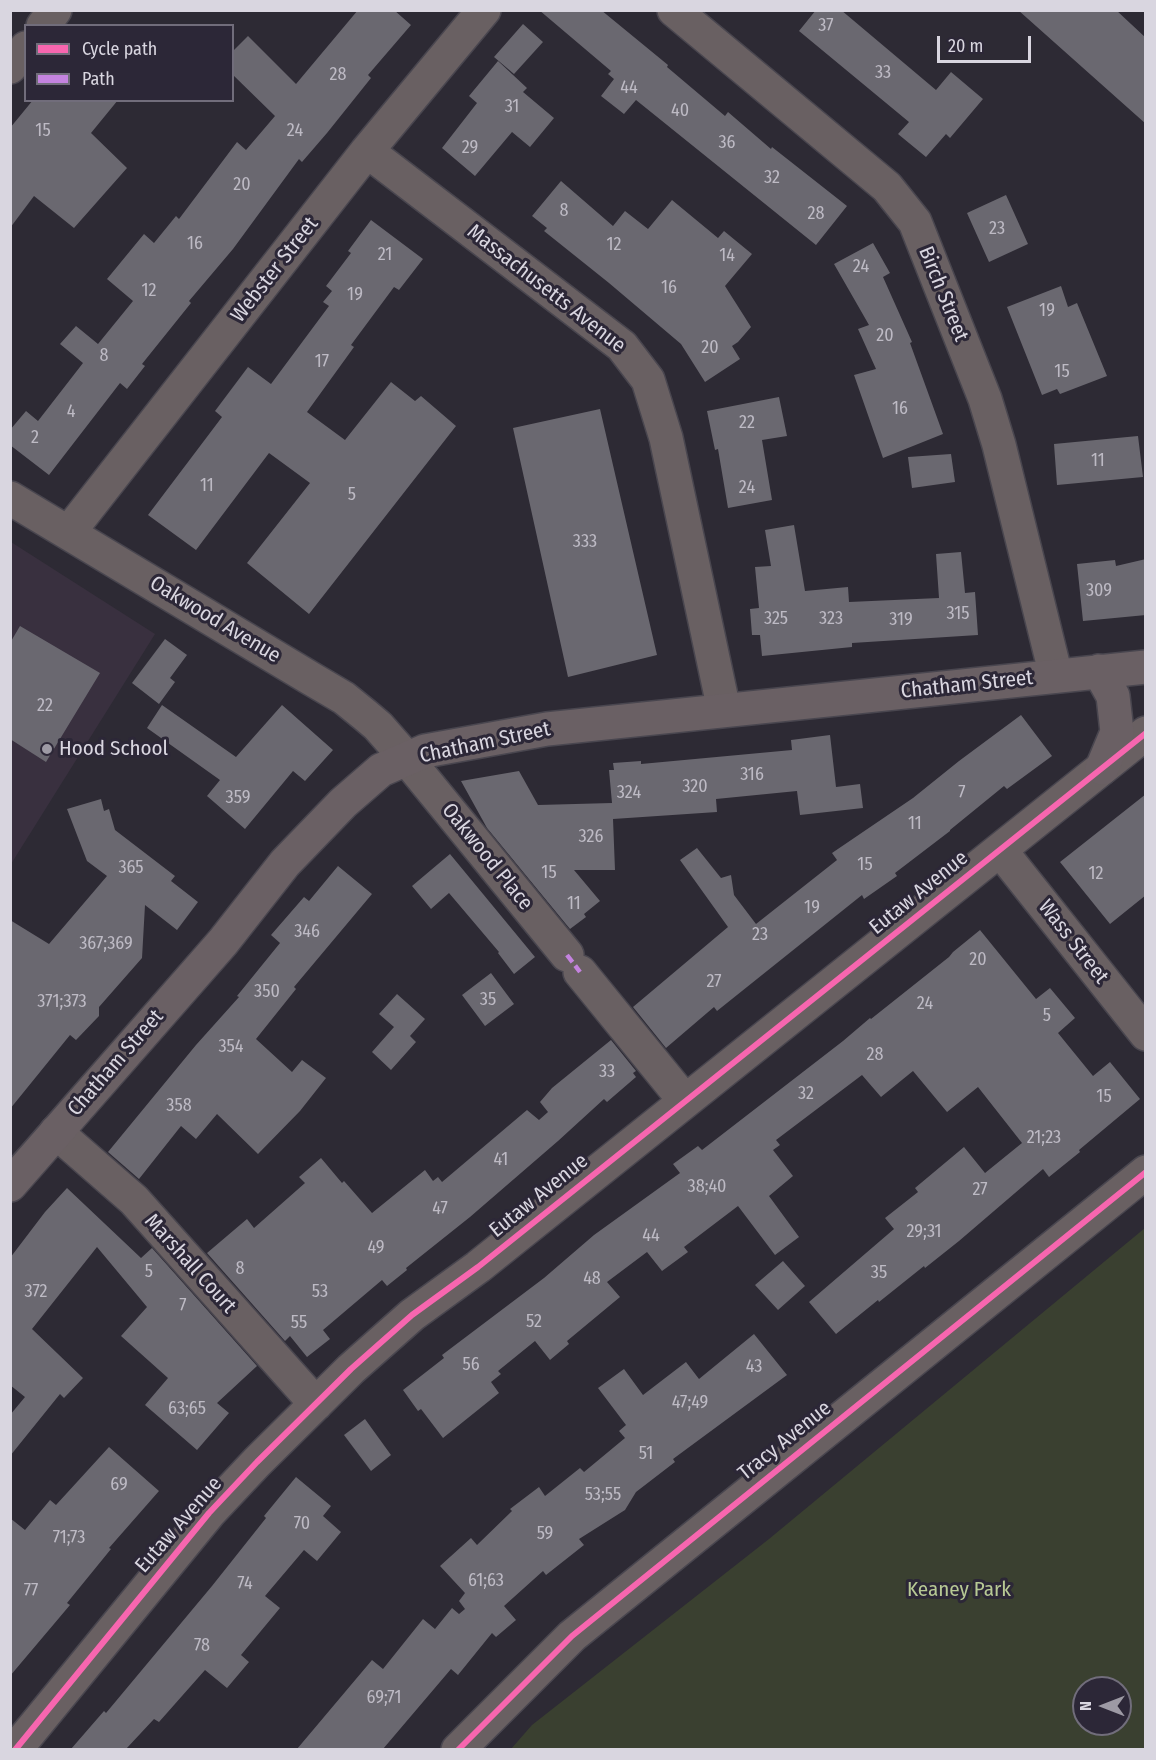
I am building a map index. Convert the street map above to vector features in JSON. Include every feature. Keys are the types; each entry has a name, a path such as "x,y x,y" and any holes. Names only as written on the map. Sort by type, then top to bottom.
{"main road":[{"name":"Chatham Street","path":"10,1185 223,942 285,863 343,803 381,770 425,751 547,729 1146,667"},
{"path":"1099,671 1113,696 1117,732 1102,768"}],"street":[{"path":"44,24 55,10"},
{"name":"Webster Street","path":"69,532 367,151 484,10"},
{"name":"Birch Street","path":"674,10 887,187 915,222 986,399 1056,676"},
{"path":"10,67 24,50"},
{"name":"Massachusetts Avenue","path":"367,151 622,346 648,380 666,438 724,710"},
{"name":"Oakwood Avenue","path":"10,498 344,698 378,726 407,759"},
{"name":"Eutaw Avenue","path":"15,1749 209,1513 316,1404 412,1316 478,1267 1146,734"},
{"name":"Oakwood Place","path":"407,759 685,1101"},
{"name":"Wass Street","path":"1000,850 1146,1034"},
{"name":"Marshall Court","path":"56,1132 134,1200 316,1404"},
{"name":"Tracy Avenue","path":"458,1749 572,1636 1146,1172"}],"shaded area":[{"name":"Hood School","path":"11,542 155,634 11,864"}],"green space":[{"name":"Keaney Park","path":"1145,1228 1145,1749 511,1749 532,1725 769,1539"}],"building":[{"path":"358,10 394,10 411,25 368,75 371,78 327,133 302,162 299,159 233,249 189,301 191,303 142,364 145,366 127,389 120,383 49,475 10,445 10,430 26,411 38,421 83,363 60,344 76,326 98,344 133,301 107,279 144,234 154,243 176,216 179,219 237,142 246,150 275,116 234,76 234,50 248,36 296,84"},
{"path":"539,10 601,10 725,116 728,112 771,149 772,147 847,206 816,245 636,100 624,114 601,96 614,79 608,74 611,71"},
{"path":"816,10 841,10 936,90 951,72 983,99 950,138 946,134 926,157 898,134 909,122 799,31"},
{"path":"1018,10 1116,10 1146,38 1146,124"},
{"path":"523,24 543,42 514,74 494,57"},
{"path":"498,61 527,88 523,92 554,118 530,147 512,132 475,176 442,148 477,103 469,96"},
{"path":"31,102 116,102 91,133 127,168 74,228 34,196 10,228 10,128"},
{"path":"561,181 613,226 625,211 648,229 672,200 718,238 724,231 752,254 725,286 751,327 732,346 740,359 705,382 681,344 544,231 547,228 532,216"},
{"path":"1006,195 1028,244 989,262 967,213"},
{"path":"371,220 423,259 399,290 394,287 351,345 354,347 307,412 345,440 391,382 415,401 421,396 456,426 309,614 247,563 310,483 269,453 196,550 148,515 222,417 215,411 248,367 271,384 329,306 323,302 332,291 326,286 351,253 348,251"},
{"path":"873,243 890,273 883,277 912,342 910,343 943,434 883,458 854,375 876,369 858,329 869,325 834,264"},
{"path":"1061,286 1068,307 1077,303 1107,376 1060,394 1057,389 1042,395 1007,307"},
{"path":"779,397 787,436 762,440 772,500 728,508 718,449 715,450 707,411"},
{"path":"600,409 657,655 568,677 513,428"},
{"path":"1138,436 1143,477 1057,485 1054,444"},
{"path":"951,454 955,482 912,488 908,457"},
{"path":"794,525 805,591 848,587 849,602 939,598 936,554 961,552 965,593 975,592 978,635 852,643 852,647 762,656 760,635 752,635 750,609 759,608 755,567 771,566 765,530"},
{"path":"1146,559 1146,615 1083,621 1077,564 1115,560 1116,566"},
{"path":"20,626 100,673 46,762 10,739 10,643"},
{"path":"165,639 187,655 170,678 175,682 159,704 132,683"},
{"path":"162,705 236,757 282,705 333,750 305,781 293,771 245,829 207,796 220,780 147,728"},
{"path":"1021,715 1052,756 1007,789 1004,786 895,873 897,876 864,899 862,895 717,1011 714,1007 666,1048 633,1007 728,927 680,860 697,848 721,878 731,875 734,895 756,924 837,860 832,853 913,798"},
{"path":"830,735 836,787 860,784 863,808 800,815 797,791 716,799 717,812 613,819 615,870 574,870 600,901 584,914 586,917 570,929 487,828 461,781 519,771 538,805 612,803 609,770 614,770 613,763 641,761 641,764 792,750 791,740"},
{"path":"1146,794 1146,895 1110,924 1060,862"},
{"path":"101,799 104,811 109,809 115,830 175,876 171,881 198,902 177,930 145,905 142,958 99,1007 99,1016 76,1040 70,1035 10,1109 10,920 49,944 107,876 87,861 67,809"},
{"path":"450,854 535,957 514,974 499,952 449,893 431,909 412,886"},
{"path":"338,866 372,894 294,987 296,989 256,1039 292,1072 302,1060 326,1078 300,1111 258,1154 217,1114 196,1139 181,1126 139,1179 108,1152 196,1045 239,997 237,996 280,943 271,935 304,897 309,901"},
{"path":"980,930 1036,999 1050,988 1075,1018 1058,1033 1093,1076 1110,1062 1140,1099 1079,1150 1080,1152 1049,1177 1043,1169 959,1241 836,1334 809,1302 894,1229 885,1218 918,1192 915,1188 964,1147 985,1173 1022,1143 978,1087 947,1112 913,1071 881,1097 862,1075 776,1140 780,1145 773,1150 793,1176 769,1196 799,1237 775,1255 738,1206 684,1247 688,1252 662,1271 647,1252 607,1282 620,1297 567,1341 569,1344 550,1360 535,1341 498,1371 501,1374 491,1382 499,1393 443,1438 421,1409 418,1411 403,1390 444,1358 442,1355 544,1278 594,1235 680,1173 673,1164 698,1146 702,1150 871,1019"},
{"path":"491,973 514,1004 485,1026 462,995"},
{"path":"397,994 425,1019 410,1036 416,1042 391,1070 372,1052 394,1027 379,1014"},
{"path":"611,1040 636,1071 633,1073 636,1077 607,1102 604,1099 470,1217 406,1268 407,1270 387,1286 382,1280 323,1330 330,1339 307,1357 290,1336 285,1341 207,1253 247,1219 254,1228 305,1183 299,1177 321,1158 372,1213 425,1170 433,1181 438,1177 442,1182 527,1110 539,1120 548,1112 540,1102 552,1088"},
{"path":"67,1188 141,1258 152,1248 257,1366 217,1403 229,1413 197,1450 145,1405 168,1378 121,1336 147,1307 97,1247 32,1329 83,1378 64,1398 60,1394 10,1456 10,1415 25,1397 10,1385 10,1258 45,1212"},
{"path":"783,1261 805,1286 778,1310 755,1285"},
{"path":"754,1334 787,1375 673,1459 675,1462 636,1492 625,1510 579,1539 584,1545 546,1575 543,1571 504,1606 516,1620 496,1637 492,1633 458,1675 451,1669 383,1749 297,1749 372,1660 383,1669 423,1619 435,1629 452,1608 459,1614 465,1609 459,1601 465,1593 440,1566 471,1538 477,1545 512,1511 510,1509 539,1487 545,1496 580,1468 584,1472 625,1438 619,1431 626,1425 598,1388 624,1369 643,1395 686,1362 699,1379"},
{"path":"365,1419 391,1455 371,1471 344,1435"},
{"path":"109,1447 159,1491 109,1548 111,1549 67,1603 70,1605 10,1676 10,1518 25,1530 50,1500 56,1505"},
{"path":"296,1477 331,1506 323,1516 341,1532 317,1561 304,1550 265,1596 280,1608 241,1655 249,1662 227,1688 205,1670 159,1722 154,1719 126,1749 71,1749 104,1711 106,1713 212,1586"}],"marked path":[{"path":"567,955 580,972"}],"cycle path":[{"path":"15,1750 209,1513 351,1369 412,1315 478,1267 1146,733"},
{"path":"458,1750 572,1636 1146,1172"}],"place":[{"name":"Hood School","path":"47,749"}]}
